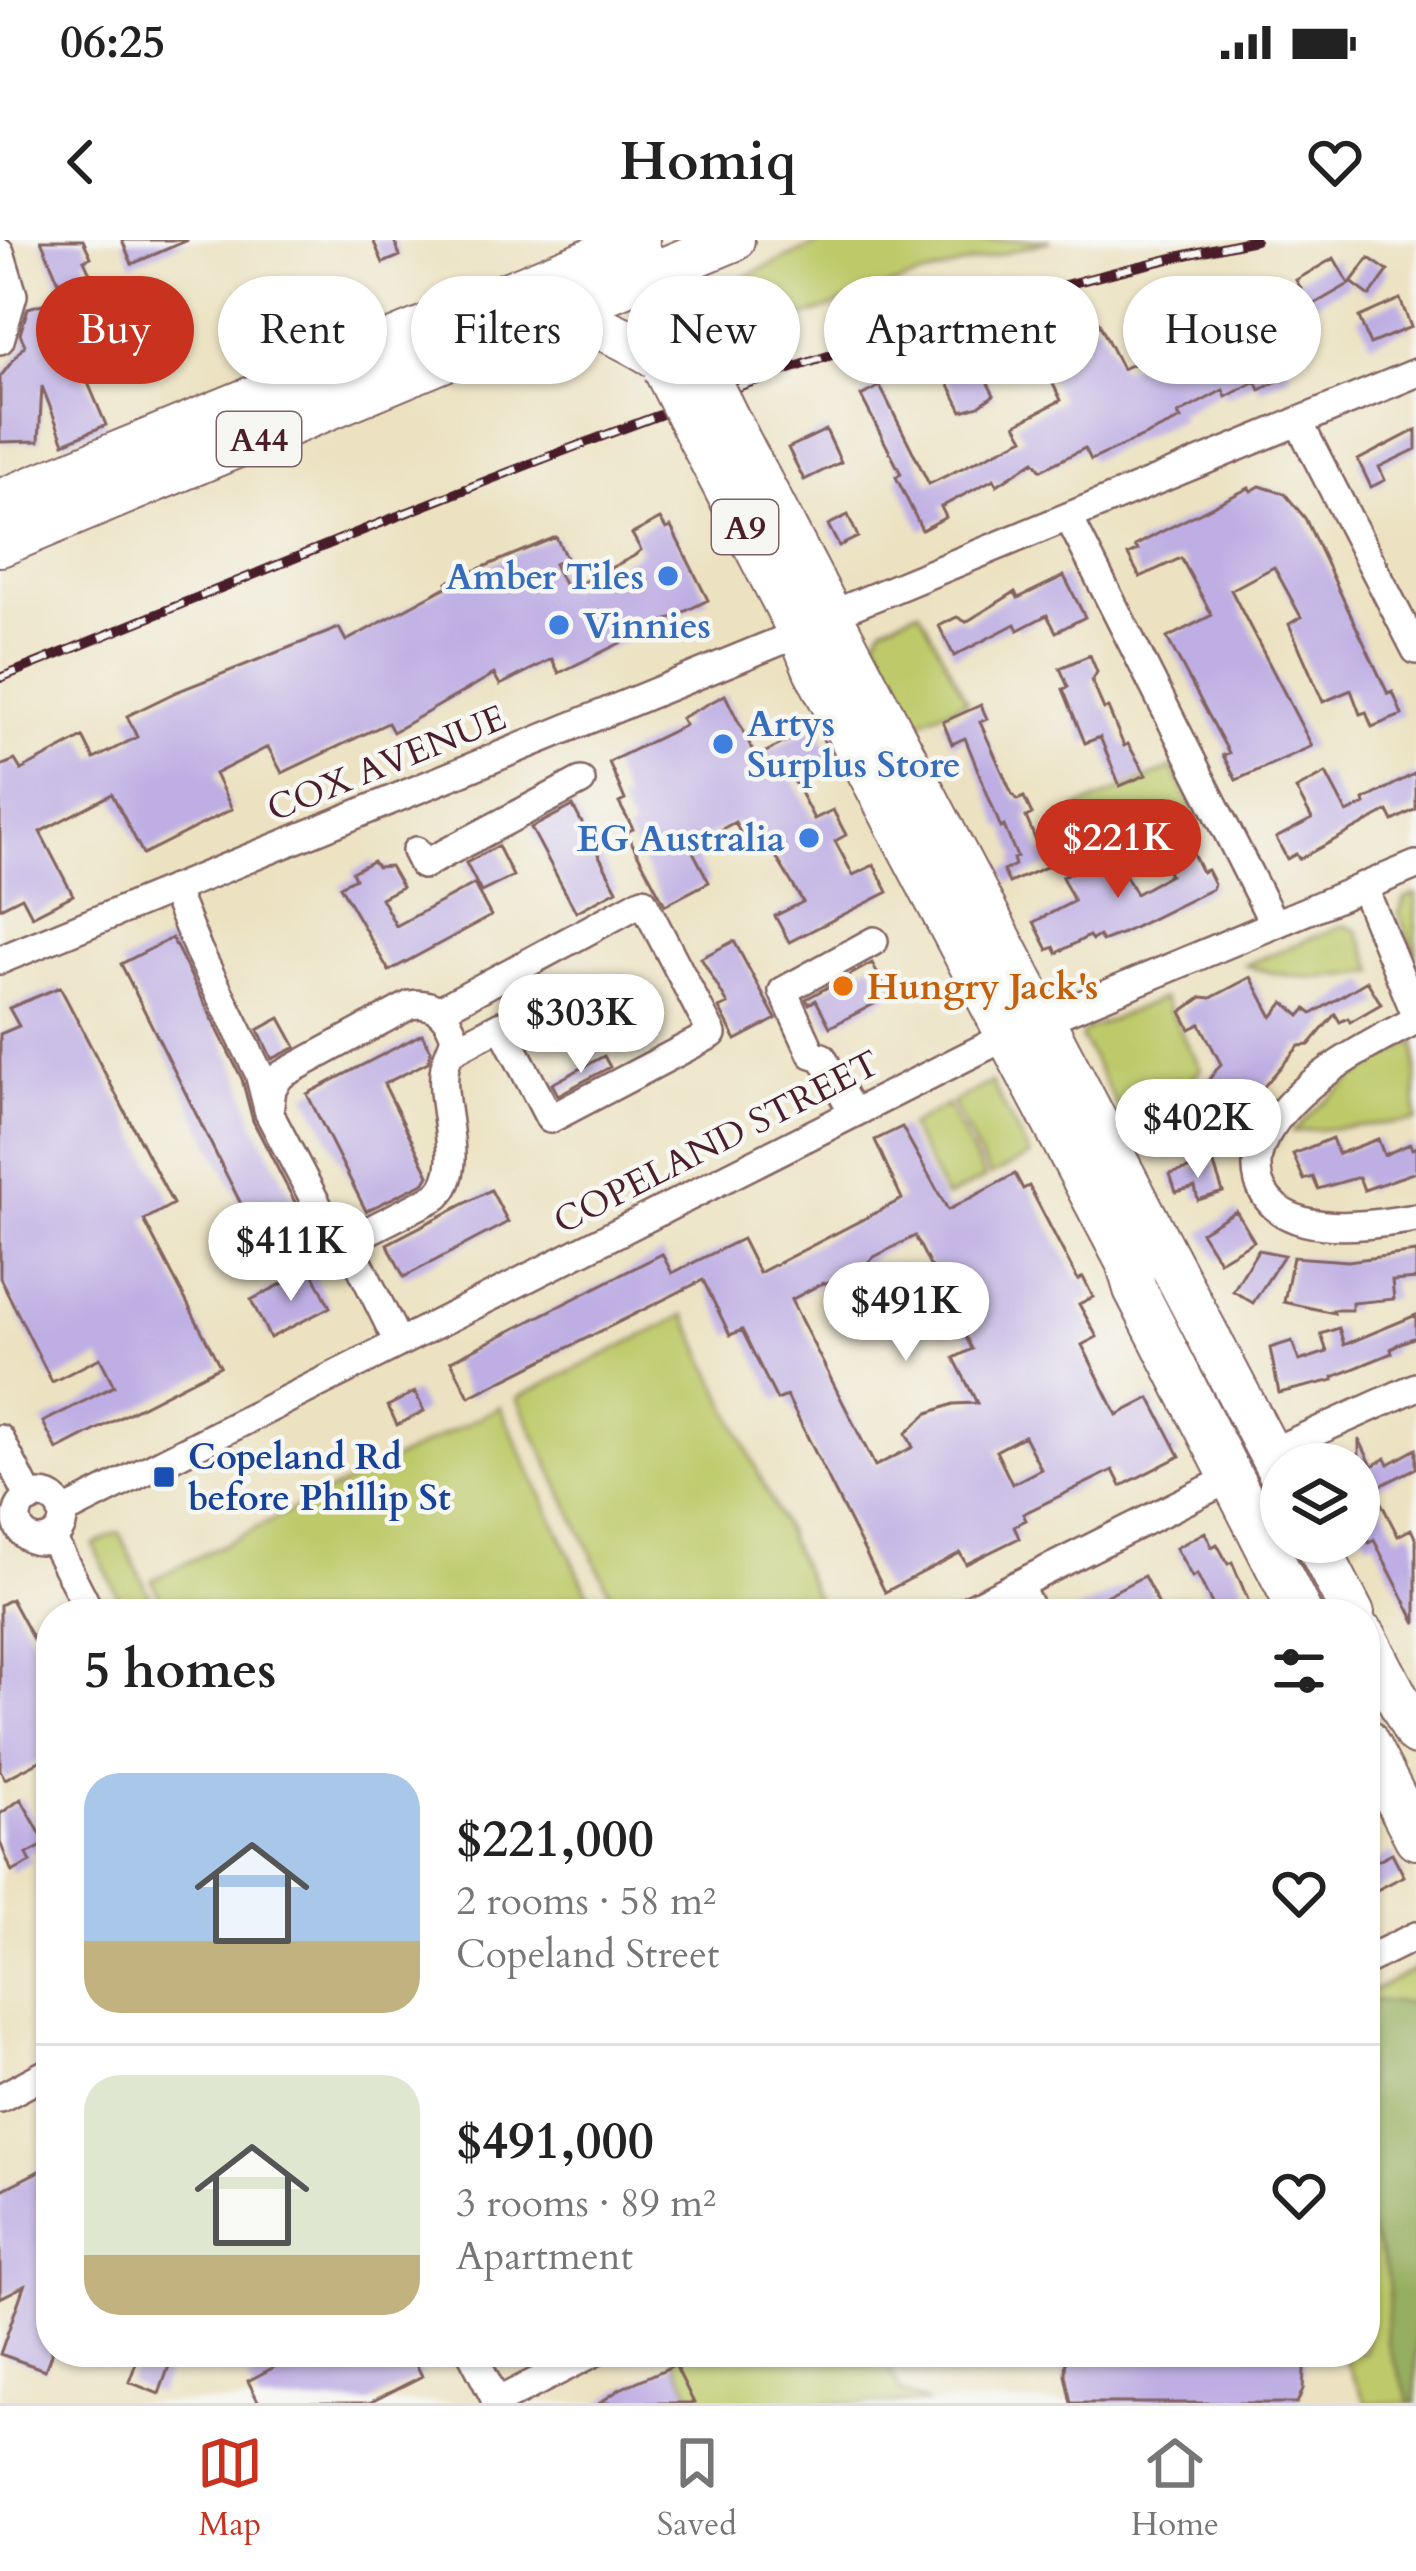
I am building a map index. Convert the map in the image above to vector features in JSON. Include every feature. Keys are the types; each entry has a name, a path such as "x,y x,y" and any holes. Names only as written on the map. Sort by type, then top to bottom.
{"highway":[{"path":"531,276 563,240"},
{"path":"709,276 731,241"},
{"name":"A44","path":"557,276 628,253 731,241"},
{"name":"A44","path":"592,276 628,253"},
{"name":"A44","path":"0,502 411,333"},
{"name":"A44","path":"0,545 411,374"},
{"name":"A9","path":"692,384 814,625 814,670 1263,1443"},
{"name":"A9","path":"1025,1028 1023,1059 1293,1599"},
{"path":"1327,1563 1345,1599"},
{"path":"1380,1665 1416,1734"},
{"path":"1380,1768 1416,1838"}],"street":[{"path":"0,252 13,295 0,340"},
{"name":"COX AVENUE","path":"0,960 1416,373"},
{"path":"1298,421 1416,650"},
{"path":"1070,518 1273,922"},
{"path":"416,850 423,865 493,820 581,781"},
{"name":"COPELAND STREET","path":"57,1525 398,1342 852,1112 1025,1028 1416,865"},
{"path":"1363,886 1416,1017 1346,1060 1296,1101 1266,1136 1256,1168 1269,1200 1285,1214 1306,1222 1352,1225 1416,1218"},
{"path":"173,889 197,950 259,1073 269,1113 324,1218 348,1241 398,1342"},
{"path":"440,1010 643,901 712,1034 550,1119 481,988"},
{"path":"852,1112 823,1057 812,1054 782,996 786,986 874,941"},
{"path":"269,1113 272,1088 281,1075 404,1007 422,1004 440,1010 454,1033 445,1067 446,1123 452,1150 447,1185 436,1196 348,1241"},
{"path":"450,1052 501,1025"},
{"path":"1314,1443 1416,1388"},
{"path":"0,1439 30,1498"},
{"path":"990,1599 1231,1478"},
{"path":"57,1525 30,1539 10,1533 30,1498 47,1497 86,1599"},
{"path":"1018,1585 1025,1599"},
{"path":"1380,1954 1416,1936"},
{"path":"0,2098 36,2080"},
{"path":"478,2367 496,2403 566,2367"}],"green space":[{"path":"826,240 1051,240 924,276 824,276 824,310 800,319 800,276 746,276"},
{"path":"919,610 967,701 918,722 876,638 884,625"},
{"path":"1172,768 1194,810 1099,850 1077,808"},
{"path":"1416,894 1415,955 1399,914 1405,899"},
{"path":"1343,925 1358,931 1375,971 1310,977 1245,965"},
{"path":"1163,998 1201,1069 1135,1140 1081,1037 1084,1031"},
{"path":"1416,1042 1416,1121 1293,1132 1350,1081"},
{"path":"991,1082 1030,1156 990,1176 952,1103"},
{"path":"947,1105 985,1178 946,1198 909,1126"},
{"path":"685,1315 817,1599 613,1599 517,1398"},
{"path":"500,1407 591,1599 161,1599 152,1580"},
{"path":"119,1532 152,1599 120,1599 93,1545"},
{"path":"1416,1969 1416,2403 1366,2403 1348,2367 1380,2367 1380,1987"},
{"path":"1380,2001 1416,2004 1416,2403 1410,2403 1389,2349 1388,2280 1382,2258"},
{"path":"678,2367 888,2367 901,2392 928,2403 696,2403"}],"building":[{"path":"41,240 83,240 91,257 84,260 91,276 56,276"},
{"path":"122,240 188,240 132,264"},
{"path":"373,240 394,240 400,256 383,263"},
{"path":"1334,258 1349,284 1321,300 1321,276 1303,276"},
{"path":"1369,258 1388,271 1370,296 1351,282"},
{"path":"1400,299 1411,327 1370,344 1359,317"},
{"path":"36,306 36,384 88,384 106,425 64,443 42,386 39,441 0,442 0,377 25,345 20,334 28,308"},
{"path":"1099,323 1122,369 1123,384 1250,384 1226,397 1223,390 1178,414 1181,419 1091,460 1085,448 1041,470 1034,461 997,485 994,479 941,507 946,517 922,530 896,477 901,474 861,396 880,386 929,484 1024,438 1016,424 1061,400 1053,384 1099,384"},
{"path":"948,384 988,384 994,395 962,411"},
{"path":"826,430 841,462 804,480 788,448"},
{"path":"1416,430 1416,449 1379,467 1385,480 1371,487 1358,460"},
{"path":"1260,486 1285,494 1305,518 1402,715 1372,727 1366,712 1360,714 1351,690 1323,702 1289,624 1301,617 1274,567 1231,590 1312,746 1236,780 1223,755 1229,753 1167,638 1212,615 1181,558 1140,577 1128,555 1161,532"},
{"path":"848,515 858,537 839,546 828,525"},
{"path":"660,519 666,529 671,527 708,600 559,673 552,659 500,685 494,674 393,732 388,723 282,773 268,747 215,774 232,809 143,854 112,794 40,832 73,895 32,916 22,897 0,908 0,766 15,760 21,770 83,737 94,759 137,737 127,716 176,692 339,628 346,641 448,586 447,582 556,537 566,558 554,564 567,590 634,556 641,550 632,534"},
{"path":"1064,576 1085,617 1056,632 1047,615 1018,630 1015,624 954,656 939,626 957,617 966,622 1015,592 1018,598"},
{"path":"1090,655 1097,672 1092,681 1104,709 1108,708 1124,746 1128,744 1146,775 1120,786 1100,737 1085,743 1063,689 1068,687 1060,668"},
{"path":"725,695 756,757 816,726 833,758 793,779 814,819 833,810 846,835 835,841 853,875 874,865 888,892 789,942 775,916 803,902 766,840 748,849 735,822 690,846 709,882 665,905 626,832 633,829 619,803 625,800 609,762 685,725 681,718"},
{"path":"981,705 987,719 980,722 1012,794 1017,800 1024,797 1032,814 1026,817 1041,853 1048,850 1053,864 1009,883 1003,871 1015,865 1017,857 965,738 952,744 943,722"},
{"path":"1326,773 1347,813 1416,773 1416,809 1393,821 1388,811 1299,859 1296,854 1287,859 1276,838 1312,819 1296,789"},
{"path":"573,806 617,890 576,912 531,828"},
{"path":"498,846 513,876 481,892 466,863"},
{"path":"1192,852 1202,872 1207,870 1212,889 1102,941 1089,936 1057,953 1054,947 1048,950 1034,922 1074,901 1062,877 1113,853 1136,894 1170,875 1165,866"},
{"path":"373,861 377,867 390,866 402,887 381,898 396,926 474,884 491,916 389,971 340,886 355,878 352,872"},
{"path":"172,938 242,1079 253,1121 298,1208 254,1230 121,964"},
{"path":"734,941 776,1019 736,1040 719,1008 728,1004 701,958"},
{"path":"872,963 889,996 830,1027 816,1000 809,1004 806,999"},
{"path":"1251,977 1272,1017 1284,1002 1300,1016 1306,1009 1312,1014 1367,981 1381,1004 1350,1022 1348,1018 1340,1022 1335,1014 1309,1045 1299,1046 1254,1098 1246,1104 1243,1101 1224,1143 1206,1137 1213,1160 1161,1138 1169,1116 1177,1119 1196,1082 1204,1086 1221,1064 1200,1024 1190,1029 1181,1012 1202,997 1211,998"},
{"path":"60,987 173,1204 144,1220 220,1366 57,1450 43,1422 114,1386 100,1358 52,1382 0,1278 0,1034 19,1026 9,1008"},
{"path":"280,1018 296,1047 272,1059 258,1030"},
{"path":"422,1034 431,1050 428,1062 384,1084 429,1175 425,1182 366,1211 307,1094"},
{"path":"604,1056 610,1067 558,1095 552,1084"},
{"path":"902,1127 948,1210 1015,1174 1023,1189 1029,1186 1078,1280 1083,1277 1093,1297 1079,1304 1097,1337 1082,1345 1117,1415 1150,1398 1180,1456 1121,1486 1113,1470 1023,1514 1026,1520 1014,1526 1019,1538 966,1564 960,1553 885,1592 787,1396 777,1400 742,1330 730,1335 703,1280 469,1397 451,1361 662,1254 672,1273 742,1239 759,1273 902,1199 875,1140","holes":["915,1236 972,1349 954,1358 977,1403 953,1404 928,1413 906,1433 913,1447 875,1466 791,1300 821,1284 851,1277 874,1257","1024,1436 1041,1469 1012,1484 996,1451"]},
{"path":"1332,1138 1338,1154 1378,1139 1384,1155 1410,1144 1416,1147 1416,1172 1364,1190 1359,1177 1318,1189 1313,1177 1304,1180 1293,1154"},
{"path":"1213,1162 1223,1192 1198,1200 1195,1187 1176,1192 1170,1174"},
{"path":"491,1190 508,1222 404,1277 387,1244"},
{"path":"1236,1211 1254,1241 1219,1261 1201,1232"},
{"path":"1258,1250 1284,1255 1253,1303 1233,1291"},
{"path":"1416,1252 1416,1279 1392,1281 1394,1299 1352,1303 1352,1310 1334,1313 1284,1302 1293,1257 1348,1261"},
{"path":"311,1269 330,1307 270,1338 251,1300"},
{"path":"1416,1315 1416,1337 1398,1344 1392,1353 1334,1380 1279,1393 1270,1348 1292,1341 1299,1361 1327,1352 1321,1334 1339,1328 1344,1345"},
{"path":"415,1392 424,1411 397,1425 388,1406"},
{"path":"1416,1449 1416,1468 1380,1486 1380,1461 1386,1458 1389,1464"},
{"path":"1380,1501 1398,1536 1411,1529 1416,1540 1416,1623 1380,1552"},
{"path":"1205,1532 1212,1547 1217,1544 1228,1564 1232,1562 1248,1599 1210,1599 1176,1548"},
{"path":"1144,1576 1156,1599 1100,1599"},
{"path":"11,1599 36,1645 36,1763 5,1779 0,1770 0,1605"},
{"path":"21,1799 36,1826 36,1849 27,1854 31,1862 12,1872 0,1842 0,1814"},
{"path":"1392,1853 1404,1876 1380,1888 1380,1859"},
{"path":"36,2173 36,2367 0,2354 24,2286 0,2298 0,2191"},
{"path":"134,2367 169,2367 159,2394 129,2382"},
{"path":"274,2367 418,2367 422,2376 369,2403 259,2403 248,2381"},
{"path":"676,2367 694,2403 600,2403 620,2389"},
{"path":"1065,2367 1304,2367 1297,2403 1071,2403"}],"railway":[{"path":"0,678 462,490 774,374 1093,278 1255,240"}],"place":[{"name":"Amber Tiles","path":"668,576"},
{"name":"Vinnies","path":"559,625"},
{"name":"Artys Surplus Store","path":"723,744"},
{"name":"EG Australia","path":"809,838"},
{"name":"Hungry Jack's","path":"843,986"},
{"name":"Copeland Rd before Phillip St","path":"164,1477"}]}
